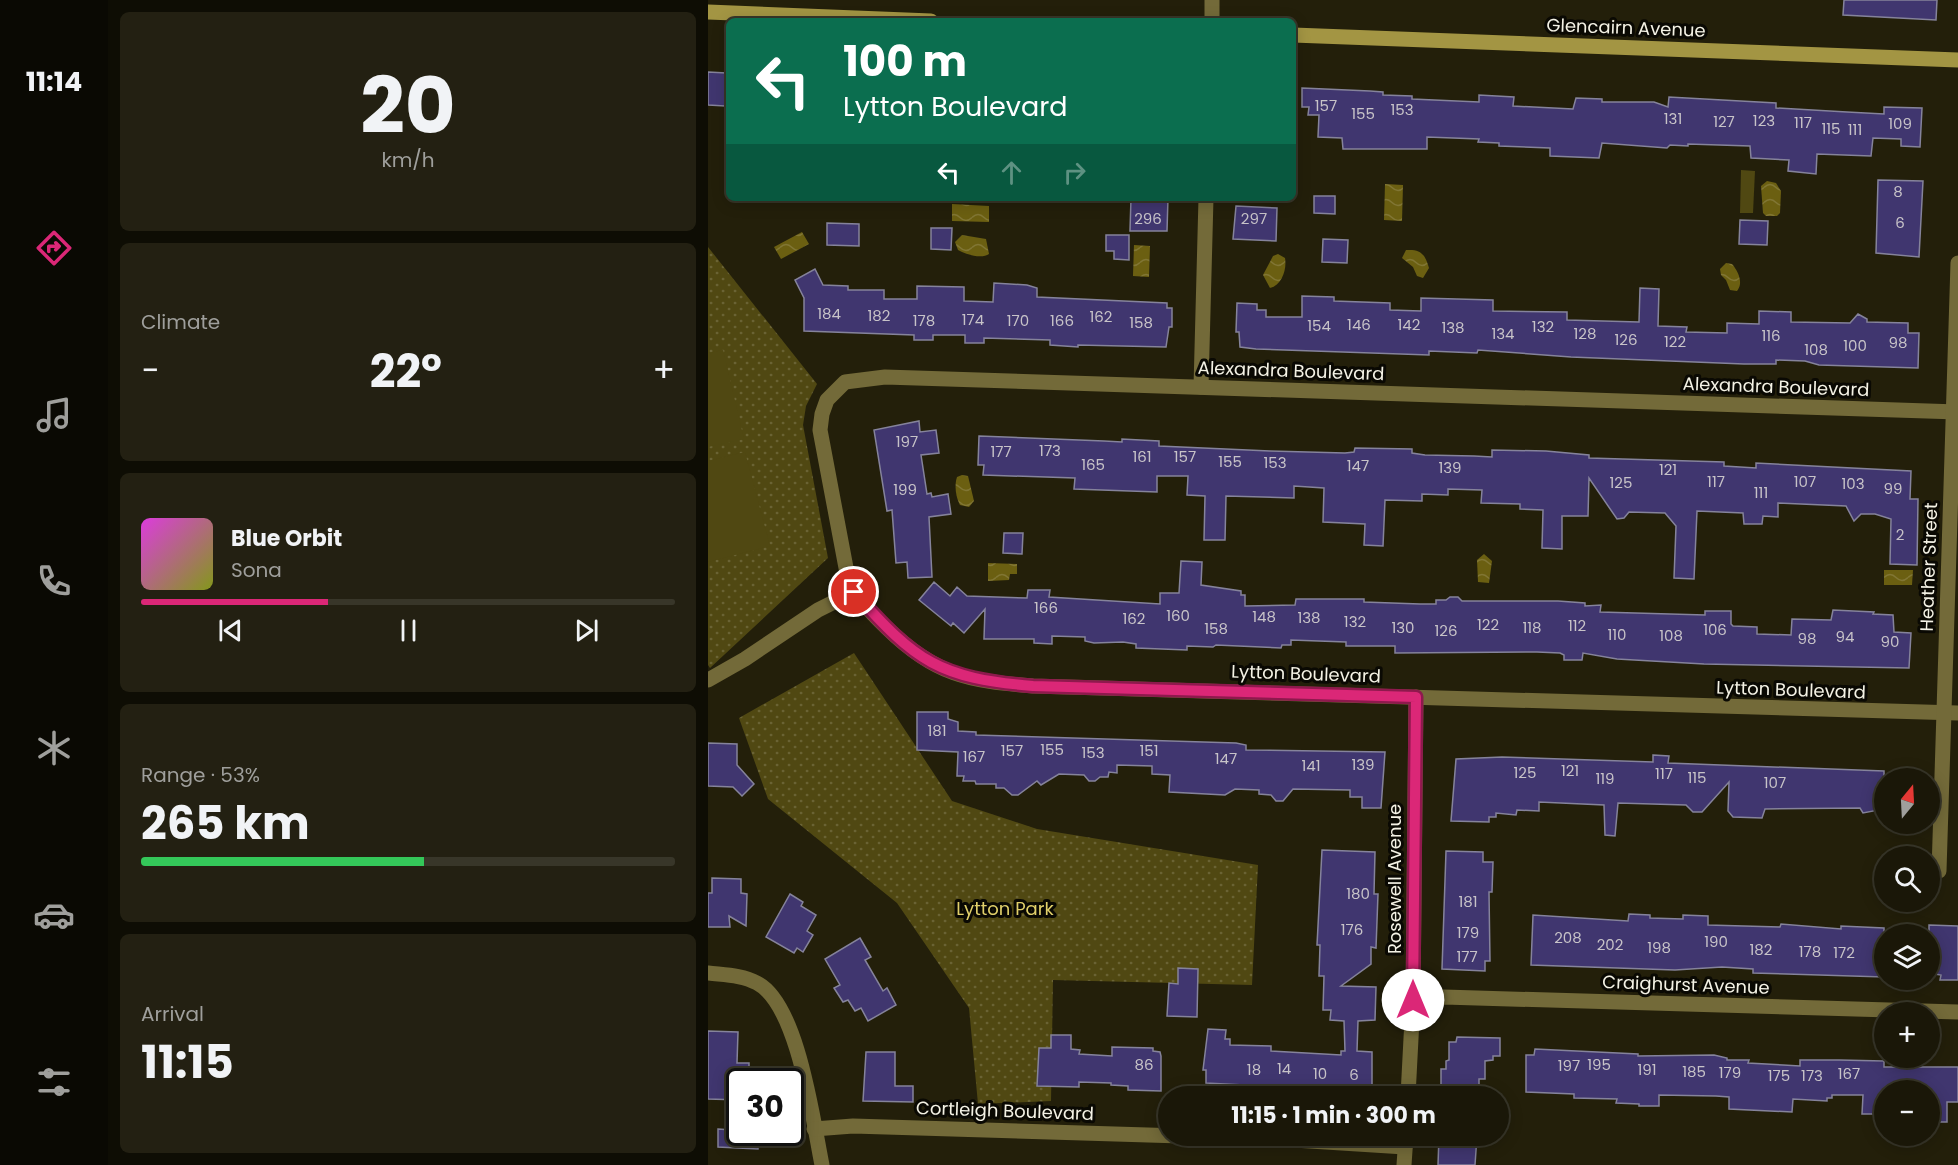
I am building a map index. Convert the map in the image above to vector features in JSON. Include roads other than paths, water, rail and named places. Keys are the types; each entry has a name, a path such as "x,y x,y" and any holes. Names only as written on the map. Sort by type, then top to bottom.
{"street":[{"path":"1212,0 1212,18"},
{"path":"708,12 857,18"},
{"name":"Glencairn Avenue","path":"1296,35 1958,60"},
{"path":"1201,387 1206,201"},
{"name":"Heather Street","path":"1940,858 1951,713 1958,263"},
{"name":"Alexandra Boulevard","path":"854,592 847,573 820,430 827,400 845,382 885,377 1956,412"},
{"path":"708,680 745,659 818,610 854,592"},
{"name":"Lytton Boulevard","path":"854,592 908,649 931,664 959,676 990,683 1045,687 1951,713"},
{"name":"Rosewell Avenue","path":"1409,1086 1413,1000 1416,697"},
{"path":"708,973 744,978 759,984 780,1006 796,1050 822,1165"},
{"name":"Craighurst Avenue","path":"1413,1000 1443,997 1958,1012"},
{"name":"Cortleigh Boulevard","path":"814,1129 853,1126 1158,1136"},
{"path":"1404,1165 1406,1146"}],"water":[{"path":"1767,181 1776,183 1781,191 1780,213 1777,216 1766,216 1763,213 1761,186"},
{"path":"1385,184 1403,185 1402,221 1384,220"},
{"path":"952,204 989,206 989,222 952,221"},
{"path":"802,232 809,244 781,259 774,247"},
{"path":"962,235 986,239 989,254 974,256 958,250 955,242"},
{"path":"1134,245 1150,246 1149,277 1133,276"},
{"path":"1406,250 1415,250 1426,259 1429,268 1423,278 1417,276 1413,267 1402,258"},
{"path":"1278,254 1285,258 1284,272 1278,284 1270,288 1263,275 1273,256"},
{"path":"1726,263 1732,264 1738,274 1740,284 1737,291 1730,290 1721,275 1720,269"},
{"path":"962,475 968,476 974,501 969,507 960,505 957,495 956,480"},
{"path":"1484,554 1492,561 1489,583 1478,582 1477,560"},
{"path":"988,563 1017,564 1017,574 1010,574 1009,580 988,581"},
{"path":"1884,570 1913,570 1912,585 1884,585"}],"park label":[{"name":"Lytton Park","path":"1005,909"}]}
